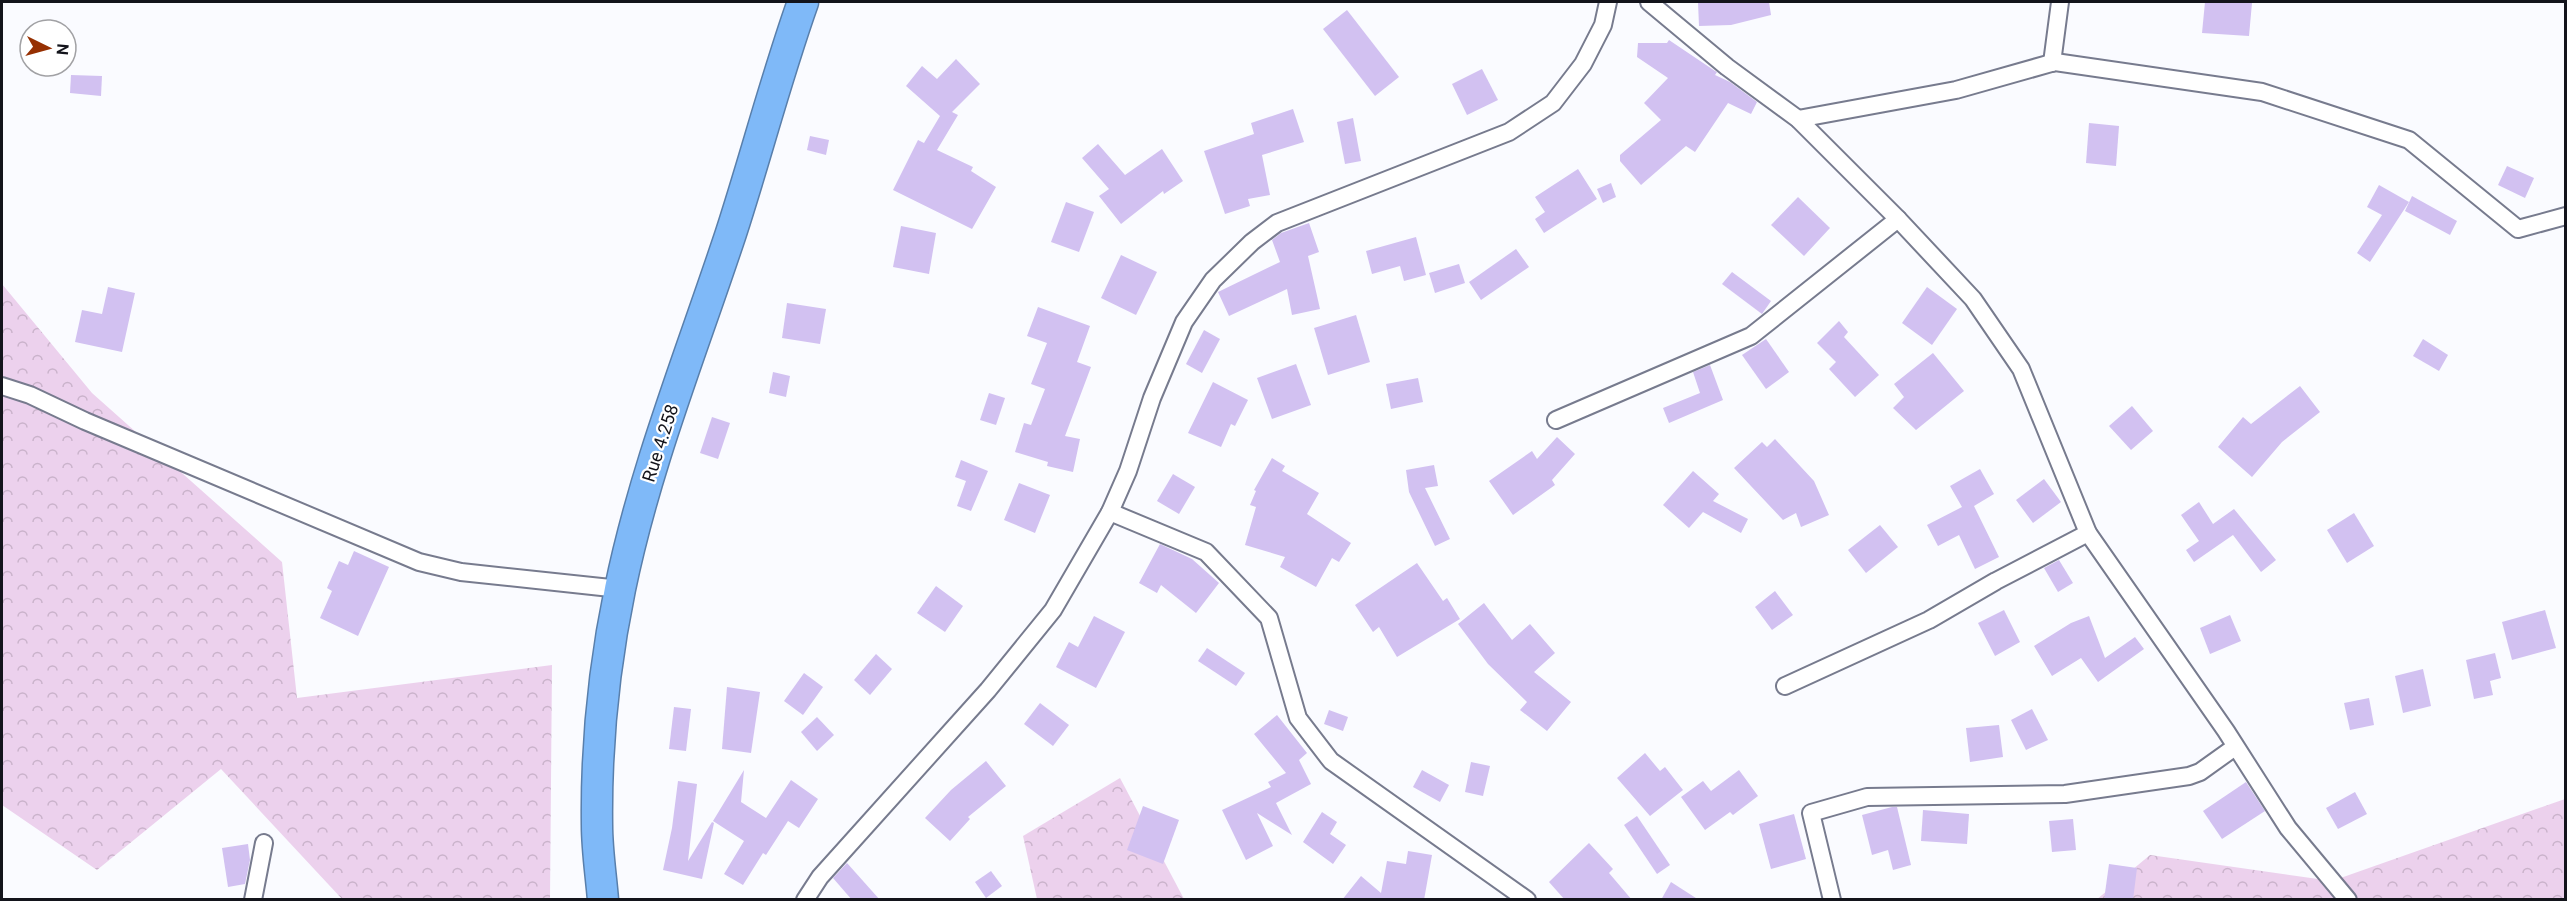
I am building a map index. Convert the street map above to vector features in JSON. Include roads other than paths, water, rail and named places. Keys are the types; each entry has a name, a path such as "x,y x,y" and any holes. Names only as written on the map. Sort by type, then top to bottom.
{"highway":[{"name":"Rue 4.258","path":"603,900 597,826 599,750 606,673 620,589 642,501 731,231 778,72 803,2"}],"street":[{"path":"805,900 820,877 988,690 1053,610 1110,512 1128,471 1152,398 1184,322 1213,280 1252,242 1277,224 1509,132 1553,103 1583,64 1603,25 1608,2"},
{"path":"1649,2 1727,67 1798,119 1898,219 1973,300 2020,369 2088,533 2220,722 2288,828 2348,900"},
{"path":"2052,63 2060,2"},
{"path":"1798,119 1956,90 2052,63 2262,92 2409,140 2518,229 2565,216"},
{"path":"1556,420 1751,336 1898,219"},
{"path":"2,386 30,395 85,421 419,562 461,572 620,589"},
{"path":"1110,512 1206,552 1269,618 1298,718 1331,761 1527,900"},
{"path":"1785,686 1929,620 1996,581 2088,533"},
{"path":"1832,900 1811,813 1866,797 2065,794 2189,776 2200,772 2235,747"},
{"path":"253,900 264,843"}]}
